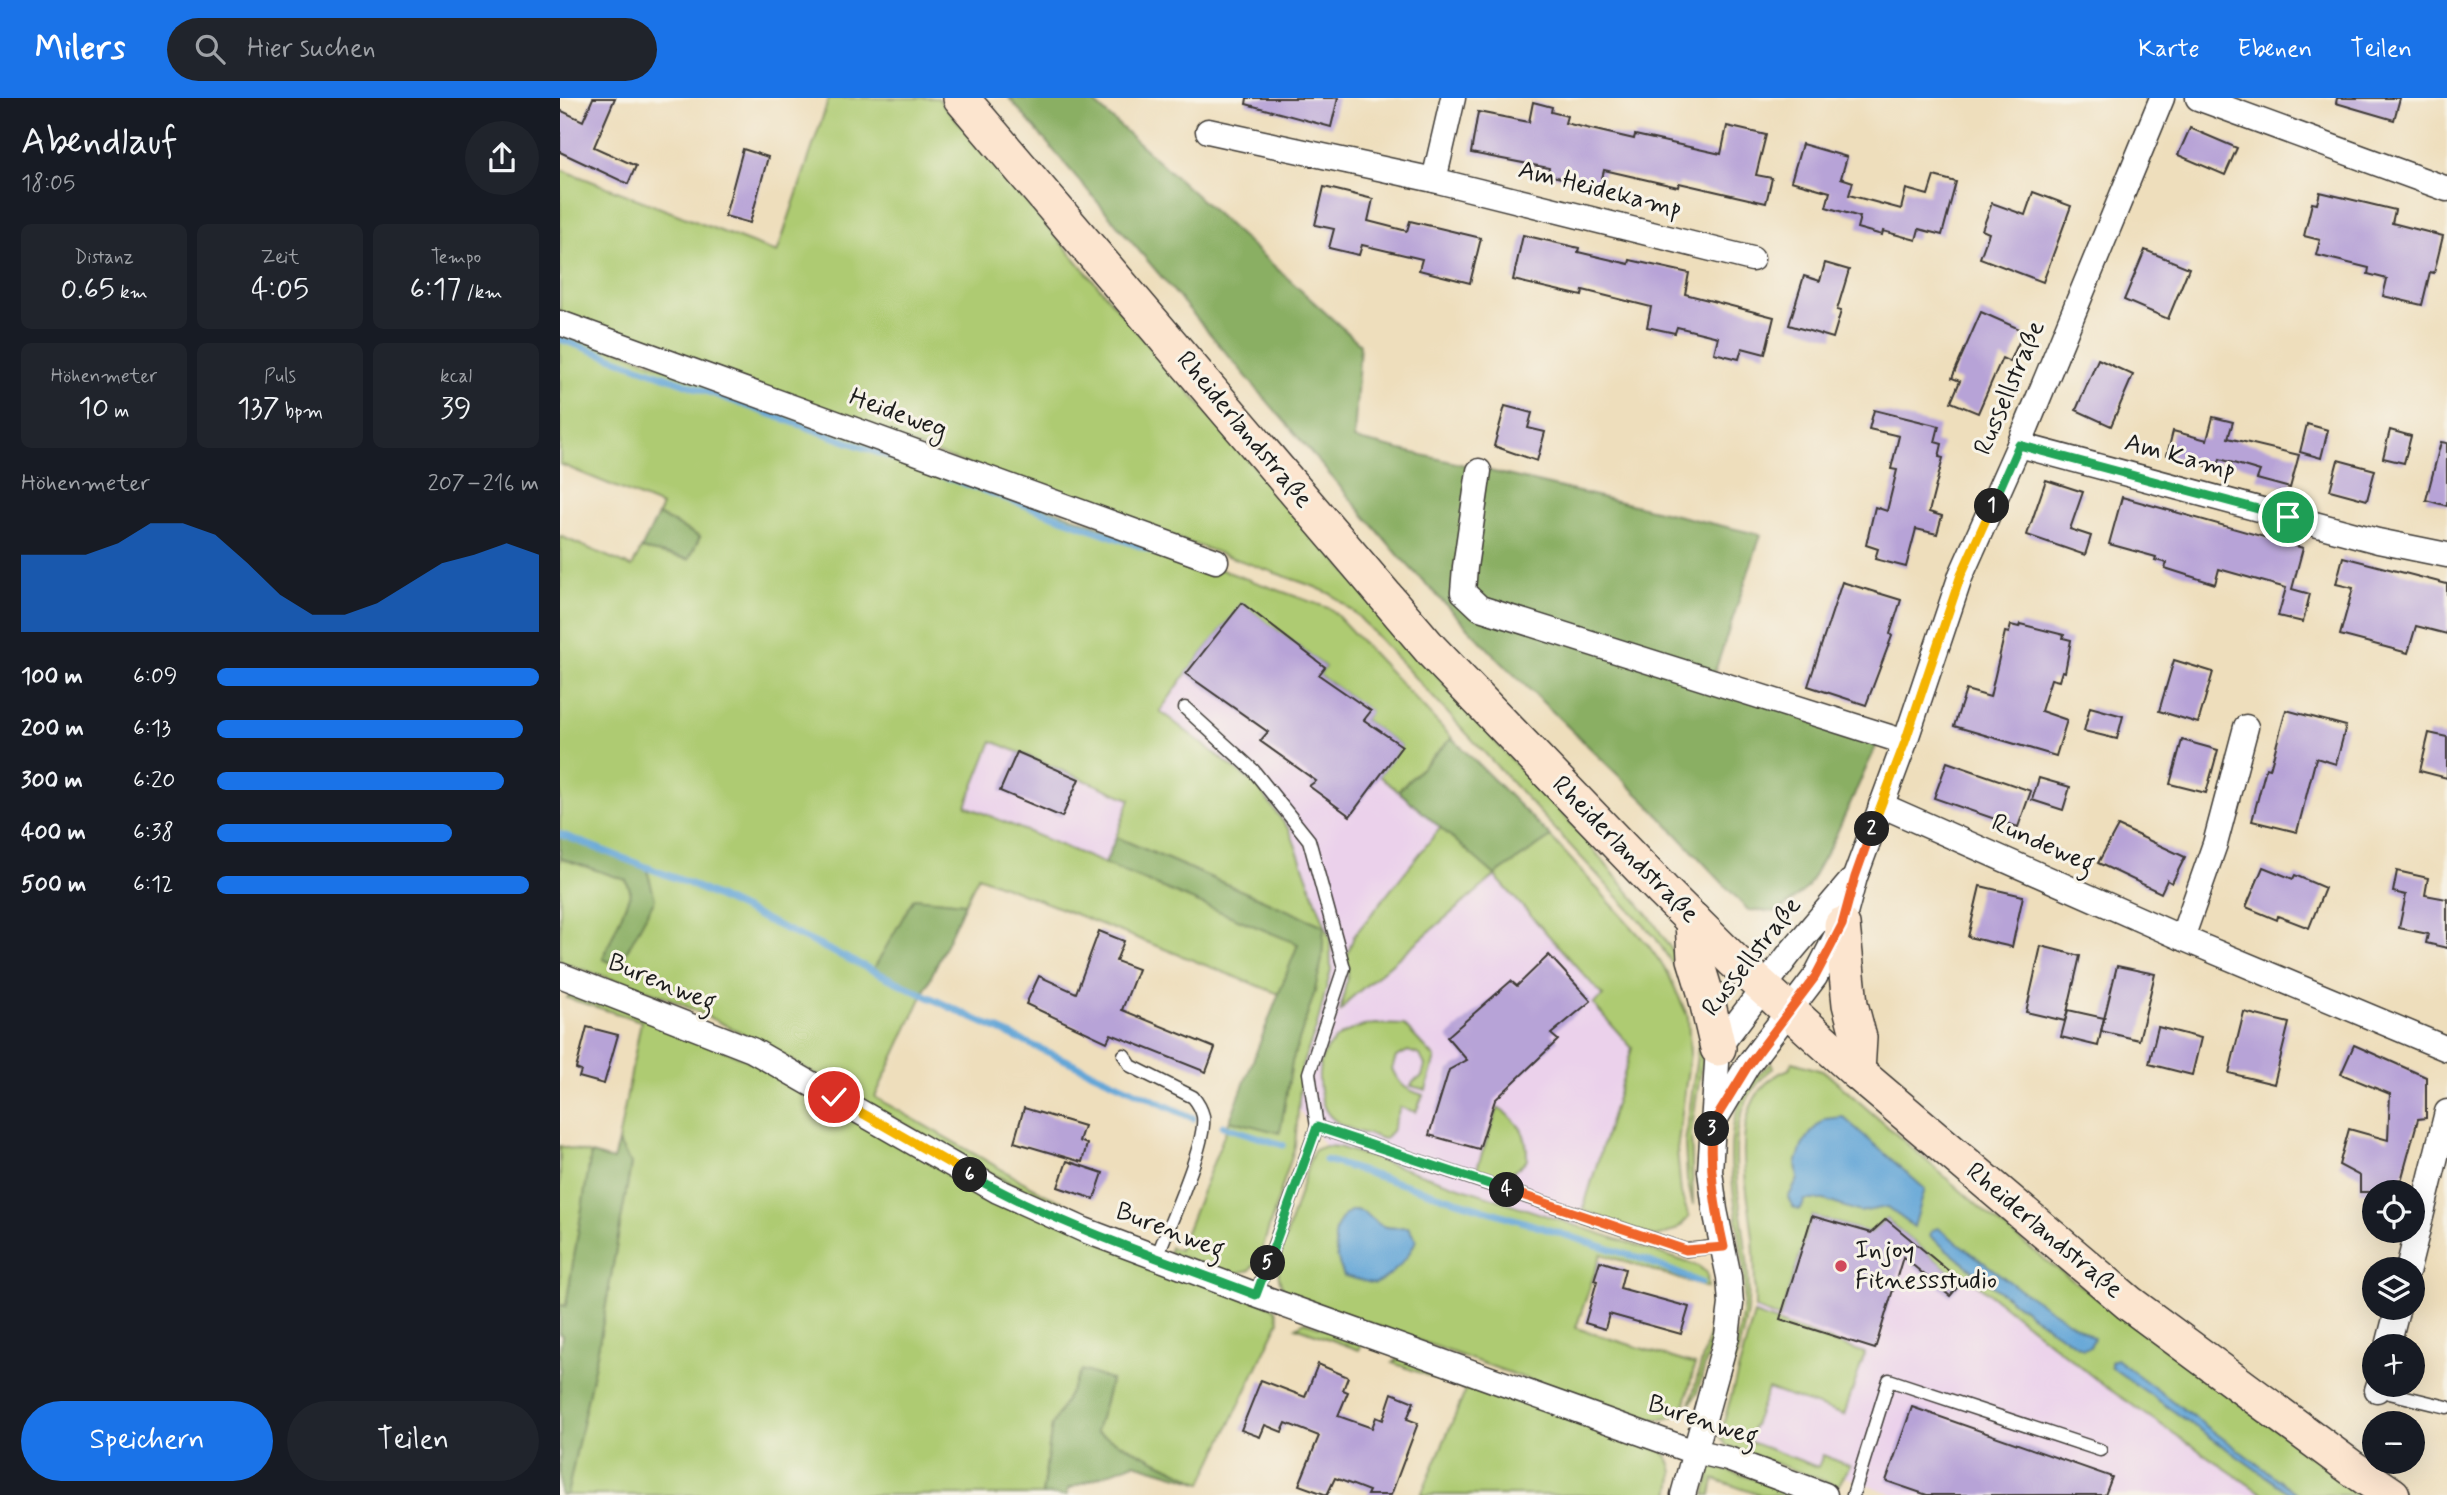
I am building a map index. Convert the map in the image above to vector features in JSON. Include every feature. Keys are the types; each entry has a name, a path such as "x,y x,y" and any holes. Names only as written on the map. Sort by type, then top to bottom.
{"main road":[{"name":"Rheiderlandstraße","path":"961,98 1432,651 1693,920 1857,1072 2129,1303 2392,1495"},
{"path":"1693,920 1695,960 1718,1048"},
{"path":"1842,925 1850,1004 1859,1038 1857,1072"}],"street":[{"path":"1434,180 1453,98"},
{"name":"Russellstraße","path":"1713,1123 1748,1066 1815,977 1842,925 1855,877 1905,742 1961,575 2019,445 2162,98"},
{"path":"2198,98 2447,189"},
{"name":"Am Heidekamp","path":"1209,131 1434,180 1752,259"},
{"name":"Heideweg","path":"560,323 1216,561"},
{"name":"Am Kamp","path":"2019,445 2378,541 2447,555"},
{"path":"1479,471 1463,592 1480,608 1905,742"},
{"path":"2182,938 2215,844 2246,727"},
{"name":"Rundeweg","path":"1881,805 2182,938 2447,1049"},
{"name":"Russellstraße","path":"1683,1495 1727,1336 1731,1304 1710,1171 1718,1048 1790,953 1855,877"},
{"name":"Burenweg","path":"560,975 752,1050 998,1191 1084,1230 1256,1295 1825,1495"},
{"path":"2410,1257 2447,1112"}],"lane":[{"path":"1185,708 1253,769 1309,840 1344,968 1309,1073 1317,1127 1256,1295"},
{"path":"1124,1055 1131,1066 1193,1097 1200,1105 1203,1118 1202,1140 1157,1257"},
{"path":"1317,1127 1686,1250 1724,1247"},
{"path":"1853,1495 1889,1380 2100,1450"},
{"path":"2412,1397 2447,1407"}],"shaded area":[{"path":"1079,519 1331,609 1452,738 1399,791 1495,875 1604,996 1593,1004 1632,1048 1578,1227 1339,1147 1325,1146 1299,1110 1302,1065 1316,1029 1331,970 966,806"},
{"path":"1773,1119 2103,1385 2263,1495 1895,1495 1738,1437 1725,1424 1755,1308"}],"green space":[{"path":"829,98 938,98 1163,362 1508,756 1572,824 1653,921 1689,977 1692,1004 1683,981 1655,937 1357,615 1331,594 560,320 560,169 777,253"},
{"path":"1009,98 1089,98 1360,344 1354,439 1761,535 1713,677 1883,731 1834,839 1807,888 1778,912 1748,910 1647,803 1500,661 1400,557"},
{"path":"560,329 1331,609 1452,738 1398,791 1379,776 1401,746 1364,720 1370,711 1319,675 1325,667 1242,604 1160,711 1257,786 1290,831 1330,938 1331,970 1316,1029 1302,1065 1295,1146 1259,1259 1250,1270 1232,1274 1169,1253 1170,1247 1179,1250 1230,1120 1279,1132 1292,1062 1314,994 1324,926 1116,837 1130,799 992,741 966,806 1298,944 1279,994 978,876 965,903 914,898 874,970 923,994 875,1097 1048,1196 1081,1210 1078,1217 990,1172 740,1032 664,996 560,962 560,858 626,880 631,892 603,959 619,965 646,866 560,834 560,536 632,567 641,549 689,559 700,537 658,515 662,506 560,464"},
{"path":"658,515 700,537 689,559 641,549"},
{"path":"1452,738 1551,837 1495,875 1398,791"},
{"path":"1441,827 1495,875 1551,837 1648,945 1668,973 1688,1017 1690,1053 1677,1150 1681,1193 1689,1217 1674,1230 1655,1237 1583,1210 1632,1048 1593,1004 1603,996 1495,876 1350,999 1340,1012 1348,973 1346,958 1354,936"},
{"path":"560,834 646,866 655,899 619,966 603,959 631,892 626,880 560,858"},
{"path":"1116,837 1324,926 1322,960 1292,1062 1280,1133 1230,1120 1298,944 1105,864"},
{"path":"914,898 965,903 923,994 873,970"},
{"path":"576,988 741,1057 1276,1309 1279,1321 1202,1483 1096,1432 1111,1381 1052,1425 1042,1495 567,1495 599,1344 631,1165 618,1142 641,1021 567,998"},
{"path":"1375,1024 1404,1025 1435,1058 1426,1090 1411,1086 1422,1077 1425,1065 1420,1055 1408,1051 1396,1057 1392,1069 1398,1080 1408,1089 1423,1095 1416,1112 1400,1107 1392,1131 1384,1139 1348,1128 1334,1120 1325,1110 1319,1076 1320,1064 1331,1044 1350,1031"},
{"path":"1703,1036 1702,1062 1691,1133 1693,1205 1687,1179 1685,1143 1699,1041"},
{"path":"1793,1062 1825,1072 1992,1218 2052,1265 2370,1495 2264,1495 2103,1385 1967,1276 1962,1282 1886,1219 1871,1233 1812,1216 1780,1319 1755,1308 1754,1247 1745,1168 1747,1120 1754,1099 1768,1082 1789,1069"},
{"path":"1772,1063 1773,1068 1752,1091 1741,1118 1736,1147 1748,1273 1748,1302 1739,1349 1713,1426 1712,1417 1736,1344 1744,1299 1744,1270 1732,1173 1731,1141 1737,1112 1749,1085"},
{"path":"1498,1108 1521,1129 1526,1142 1527,1160 1509,1174 1498,1176 1476,1171"},
{"path":"618,1142 631,1164 599,1344 567,1495 560,1495 560,1305 566,1306 591,1154 613,1160"},
{"path":"560,1146 591,1154 566,1306 560,1305"},
{"path":"1325,1146 1339,1147 1698,1266 1707,1273 1708,1288 1601,1254 1576,1328 1695,1365 1683,1411 1657,1420 1640,1419 1287,1294 1282,1287 1278,1263 1309,1162 1314,1150"},
{"path":"1754,1314 1865,1353 1844,1415 1768,1389 1748,1441 1818,1467 1823,1455 1850,1466 1838,1486 1727,1446 1720,1436"},
{"path":"1714,1317 1715,1331 1697,1393 1690,1404"},
{"path":"1305,1322 1363,1342 1359,1350 1296,1327"},
{"path":"1401,1356 1662,1451 1670,1461 1673,1472 1670,1495 1421,1495 1466,1390 1393,1363"},
{"path":"1082,1370 1111,1380 1096,1432 1202,1483 1134,1463 1068,1489 1067,1495 1042,1495 1052,1425"},
{"path":"1712,1466 1806,1495 1760,1495 1714,1479 1711,1495 1705,1495"}],"water":[{"path":"1843,1117 1925,1189 1914,1227 1887,1207 1860,1212 1824,1200 1805,1200 1798,1210 1793,1207 1788,1198 1798,1179 1796,1164 1802,1146 1825,1119"},
{"path":"1352,1210 1365,1213 1383,1226 1408,1227 1416,1240 1400,1265 1375,1284 1344,1276 1338,1258 1336,1231 1344,1216"},
{"path":"1938,1228 2018,1288 2094,1338 2090,1347 2083,1349 1985,1281 1930,1236 1932,1230"},
{"path":"2116,1359 2299,1495 2292,1495 2111,1367 2111,1362"}],"building":[{"path":"593,98 615,98 594,147 636,166 628,184 560,152 560,110 583,121"},
{"path":"1247,98 1338,98 1331,127 1246,104"},
{"path":"2337,98 2400,98 2394,120 2336,103"},
{"path":"1533,102 1552,107 1551,112 1567,116 1565,123 1634,139 1635,135 1721,154 1727,126 1766,135 1756,175 1772,178 1766,203 1679,183 1678,187 1604,170 1600,187 1548,175 1549,168 1471,153 1478,112 1529,122"},
{"path":"2190,128 2237,148 2225,175 2178,155"},
{"path":"1802,144 1847,157 1841,178 1853,182 1849,195 1901,209 1906,189 1928,195 1934,176 1956,182 1942,235 1919,229 1916,240 1883,231 1882,235 1857,228 1860,217 1826,207 1830,192 1791,181"},
{"path":"743,149 768,157 750,223 725,216"},
{"path":"1324,187 1373,199 1368,221 1407,231 1410,221 1481,238 1470,283 1419,270 1422,259 1362,245 1359,255 1329,248 1334,229 1315,225"},
{"path":"2033,192 2071,206 2043,282 1980,258 1989,233 1982,230 1992,203 2025,215"},
{"path":"2320,192 2395,210 2392,223 2443,236 2434,273 2430,272 2422,305 2383,296 2387,279 2368,274 2369,268 2316,255 2320,240 2304,236 2312,203 2317,204"},
{"path":"1523,235 1579,248 1578,252 1629,264 1630,260 1689,273 1685,294 1774,317 1765,354 1742,348 1739,359 1714,353 1718,337 1677,327 1675,333 1647,327 1651,307 1583,290 1582,296 1513,280"},
{"path":"2145,250 2189,268 2168,319 2124,300"},
{"path":"1825,263 1849,270 1837,310 1841,311 1833,338 1789,325 1804,276 1820,281"},
{"path":"1981,312 2024,331 2010,362 2002,358 1978,413 1951,402 1960,381 1952,378"},
{"path":"2098,359 2133,375 2111,426 2076,410"},
{"path":"1505,406 1532,413 1528,428 1545,432 1537,461 1494,446"},
{"path":"1874,410 1939,426 1935,442 1942,444 1939,457 1943,458 1929,512 1942,516 1937,534 1916,529 1906,567 1875,559 1878,549 1866,545 1875,507 1887,511 1897,470 1891,469 1899,436 1869,429"},
{"path":"2213,417 2233,422 2228,438 2299,455 2290,488 2257,479 2260,471 2220,459 2217,469 2167,455 2173,431 2207,440"},
{"path":"2307,424 2328,430 2321,458 2300,452"},
{"path":"2390,430 2411,436 2404,463 2383,458"},
{"path":"2441,442 2447,443 2447,506 2426,500"},
{"path":"2338,460 2375,470 2367,500 2330,490"},
{"path":"2046,480 2083,492 2070,529 2091,536 2085,555 2027,535"},
{"path":"2122,497 2303,548 2292,589 2310,594 2303,622 2278,616 2286,588 2219,569 2215,584 2165,568 2167,563 2155,560 2156,557 2109,544"},
{"path":"2343,557 2447,584 2447,634 2416,626 2408,653 2340,635 2353,588 2336,584"},
{"path":"1842,582 1901,600 1890,634 1892,636 1866,705 1808,686"},
{"path":"1242,603 1325,667 1319,675 1371,711 1364,720 1402,746 1350,816 1309,786 1316,781 1260,741 1268,732 1186,674"},
{"path":"2020,624 2064,635 2063,638 2071,640 2065,672 2062,671 2059,681 2051,679 2041,711 2067,720 2056,756 1954,726 1966,690 1990,697 2005,632 2009,633 2011,625 2019,627"},
{"path":"2174,660 2213,672 2198,723 2159,711"},
{"path":"2090,707 2123,716 2117,739 2084,731"},
{"path":"2286,710 2346,726 2336,764 2316,758 2297,832 2252,821 2266,768 2270,769"},
{"path":"2429,733 2447,737 2447,778 2420,771"},
{"path":"2182,740 2218,750 2206,793 2170,784"},
{"path":"1017,752 1079,779 1062,817 1000,791"},
{"path":"1947,762 2031,791 2018,827 1934,798"},
{"path":"2039,778 2070,787 2063,810 2032,800"},
{"path":"2118,826 2185,857 2172,883 2167,880 2161,893 2098,863"},
{"path":"2263,867 2293,879 2295,875 2325,888 2309,928 2278,916 2277,920 2246,907"},
{"path":"2397,871 2428,878 2425,895 2447,899 2447,948 2426,943 2428,934 2399,928 2406,895 2393,892"},
{"path":"1980,886 2023,896 2012,947 1968,937"},
{"path":"1099,931 1124,941 1116,961 1138,969 1122,1010 1215,1048 1206,1072 1111,1034 1107,1042 1026,1004 1039,976 1076,993"},
{"path":"2041,946 2080,956 2065,1021 2026,1012"},
{"path":"1549,955 1591,1001 1551,1034 1558,1040 1495,1100 1479,1149 1429,1135 1449,1070 1467,1060 1447,1037 1511,981 1517,986"},
{"path":"2117,966 2155,974 2139,1040 2101,1031"},
{"path":"2068,1010 2104,1018 2098,1046 2061,1037"},
{"path":"2244,1012 2289,1023 2274,1084 2229,1073"},
{"path":"587,1027 618,1035 604,1084 579,1077 581,1071 576,1069"},
{"path":"2158,1027 2201,1038 2192,1075 2149,1064"},
{"path":"2354,1045 2426,1077 2426,1118 2418,1119 2401,1180 2362,1180 2360,1192 2360,1176 2339,1165 2349,1129 2388,1140 2390,1094 2341,1074"},
{"path":"1024,1108 1084,1126 1079,1141 1087,1144 1082,1162 1014,1142"},
{"path":"1067,1161 1103,1173 1094,1199 1058,1187"},
{"path":"1812,1216 1871,1233 1886,1219 1962,1282 1950,1296 1903,1257 1875,1349 1780,1319"},
{"path":"1600,1261 1625,1269 1620,1288 1689,1307 1681,1334 1609,1314 1605,1329 1585,1323"},
{"path":"1318,1364 1348,1377 1343,1390 1348,1392 1338,1416 1372,1428 1376,1417 1383,1420 1392,1393 1414,1402 1407,1419 1418,1423 1391,1495 1367,1495 1369,1491 1335,1478 1327,1495 1299,1485 1319,1436 1286,1423 1282,1432 1265,1425 1260,1437 1241,1430 1261,1380 1305,1397"},
{"path":"1912,1407 2112,1477 2105,1495 1927,1495 1886,1481"}],"waterway":[{"path":"560,339 1162,554"},
{"path":"560,834 688,883 975,1019 1193,1118"},
{"path":"1223,1126 1283,1145"},
{"path":"1326,1160 1645,1260 1701,1283"}],"place":[{"name":"Injoy Fitnessstudio","path":"1841,1266"}],"route":[{"path":"834,1097 998,1191 1084,1230 1256,1295 1317,1127 1686,1250 1724,1247 1715,1210 1710,1171 1713,1123 1748,1066 1815,977 1842,925 1855,877 1905,742 1961,575 2019,445 2288,517"}]}
